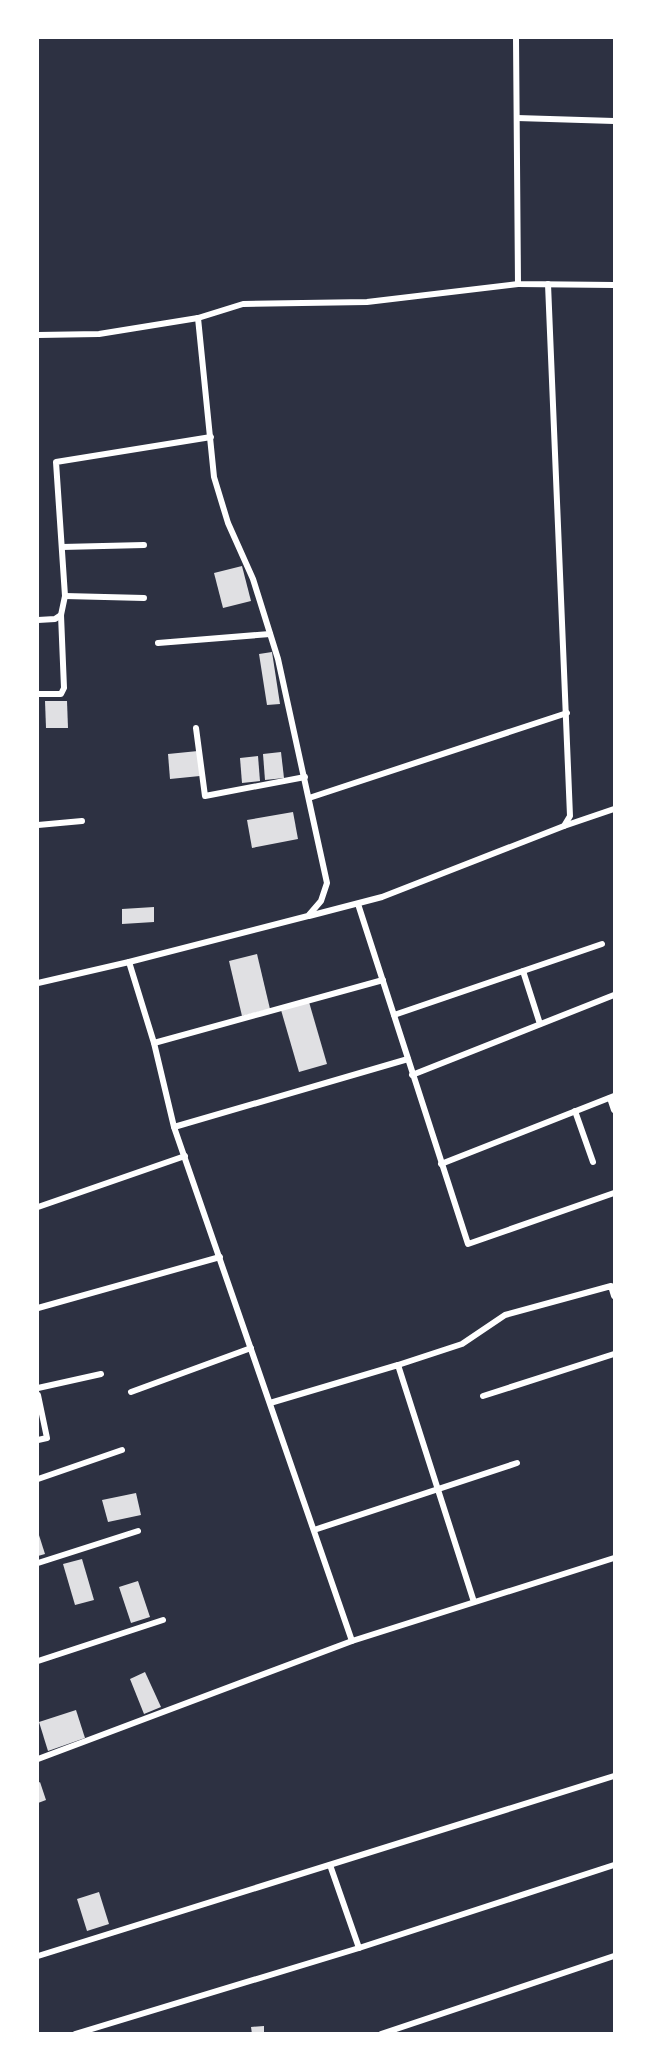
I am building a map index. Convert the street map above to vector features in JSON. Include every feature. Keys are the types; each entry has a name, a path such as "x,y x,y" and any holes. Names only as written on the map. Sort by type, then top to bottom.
{"street":[{"path":"516,38 518,284"},
{"path":"517,118 615,121"},
{"path":"38,335 99,334 198,318 243,304 367,303 518,284 615,285"},
{"path":"548,284 567,713 570,816 564,826"},
{"path":"198,318 214,477 228,523 253,579 270,634 305,777 327,883 321,901 308,916"},
{"path":"38,694 64,692 61,615 65,596 56,462 211,437"},
{"path":"62,547 144,545"},
{"path":"65,596 144,598"},
{"path":"38,620 55,619 61,615"},
{"path":"158,643 270,634"},
{"path":"309,798 567,713"},
{"path":"196,728 205,796 305,777"},
{"path":"38,983 358,904 615,809"},
{"path":"38,825 82,821"},
{"path":"358,904 468,1244 615,1193"},
{"path":"393,1015 602,944"},
{"path":"129,962 154,1043 174,1128 352,1641"},
{"path":"523,971 540,1024"},
{"path":"154,1043 382,980"},
{"path":"412,1075 615,995"},
{"path":"174,1128 408,1059"},
{"path":"441,1164 612,1097 615,1110"},
{"path":"575,1111 592,1161"},
{"path":"38,1207 185,1156"},
{"path":"38,1308 220,1257"},
{"path":"270,1403 462,1344 505,1315 611,1286 615,1296"},
{"path":"131,1392 251,1348"},
{"path":"483,1396 615,1354"},
{"path":"398,1365 436,1490 474,1602"},
{"path":"38,1388 101,1374"},
{"path":"38,1395 47,1438 38,1440"},
{"path":"38,1479 122,1450"},
{"path":"314,1530 517,1462"},
{"path":"38,1563 138,1531"},
{"path":"38,1759 352,1641 615,1558"},
{"path":"38,1661 163,1620"},
{"path":"38,1956 615,1776"},
{"path":"330,1865 359,1947"},
{"path":"75,2034 615,1865"},
{"path":"381,2034 615,1956"}],"building":[{"path":"242,566 251,601 223,608 214,573"},
{"path":"272,652 280,704 267,705 259,654"},
{"path":"45,701 67,701 68,728 46,728"},
{"path":"198,751 200,776 170,779 168,754"},
{"path":"281,752 284,778 265,780 263,754"},
{"path":"258,756 260,781 242,783 240,758"},
{"path":"293,812 298,839 252,848 247,820"},
{"path":"154,907 154,922 122,924 122,909"},
{"path":"257,954 270,1009 242,1016 229,961"},
{"path":"309,1002 327,1064 299,1072 281,1010"},
{"path":"136,1493 141,1515 108,1522 102,1500"},
{"path":"38,1532 45,1554 38,1556"},
{"path":"82,1559 94,1600 75,1605 63,1564"},
{"path":"138,1581 150,1617 131,1623 119,1587"},
{"path":"145,1672 161,1707 144,1714 130,1679"},
{"path":"76,1710 85,1738 48,1751 39,1722"},
{"path":"40,1782 46,1800 38,1803 38,1783"},
{"path":"99,1892 109,1924 87,1931 77,1899"},
{"path":"264,2026 264,2034 252,2034 251,2027"}]}
